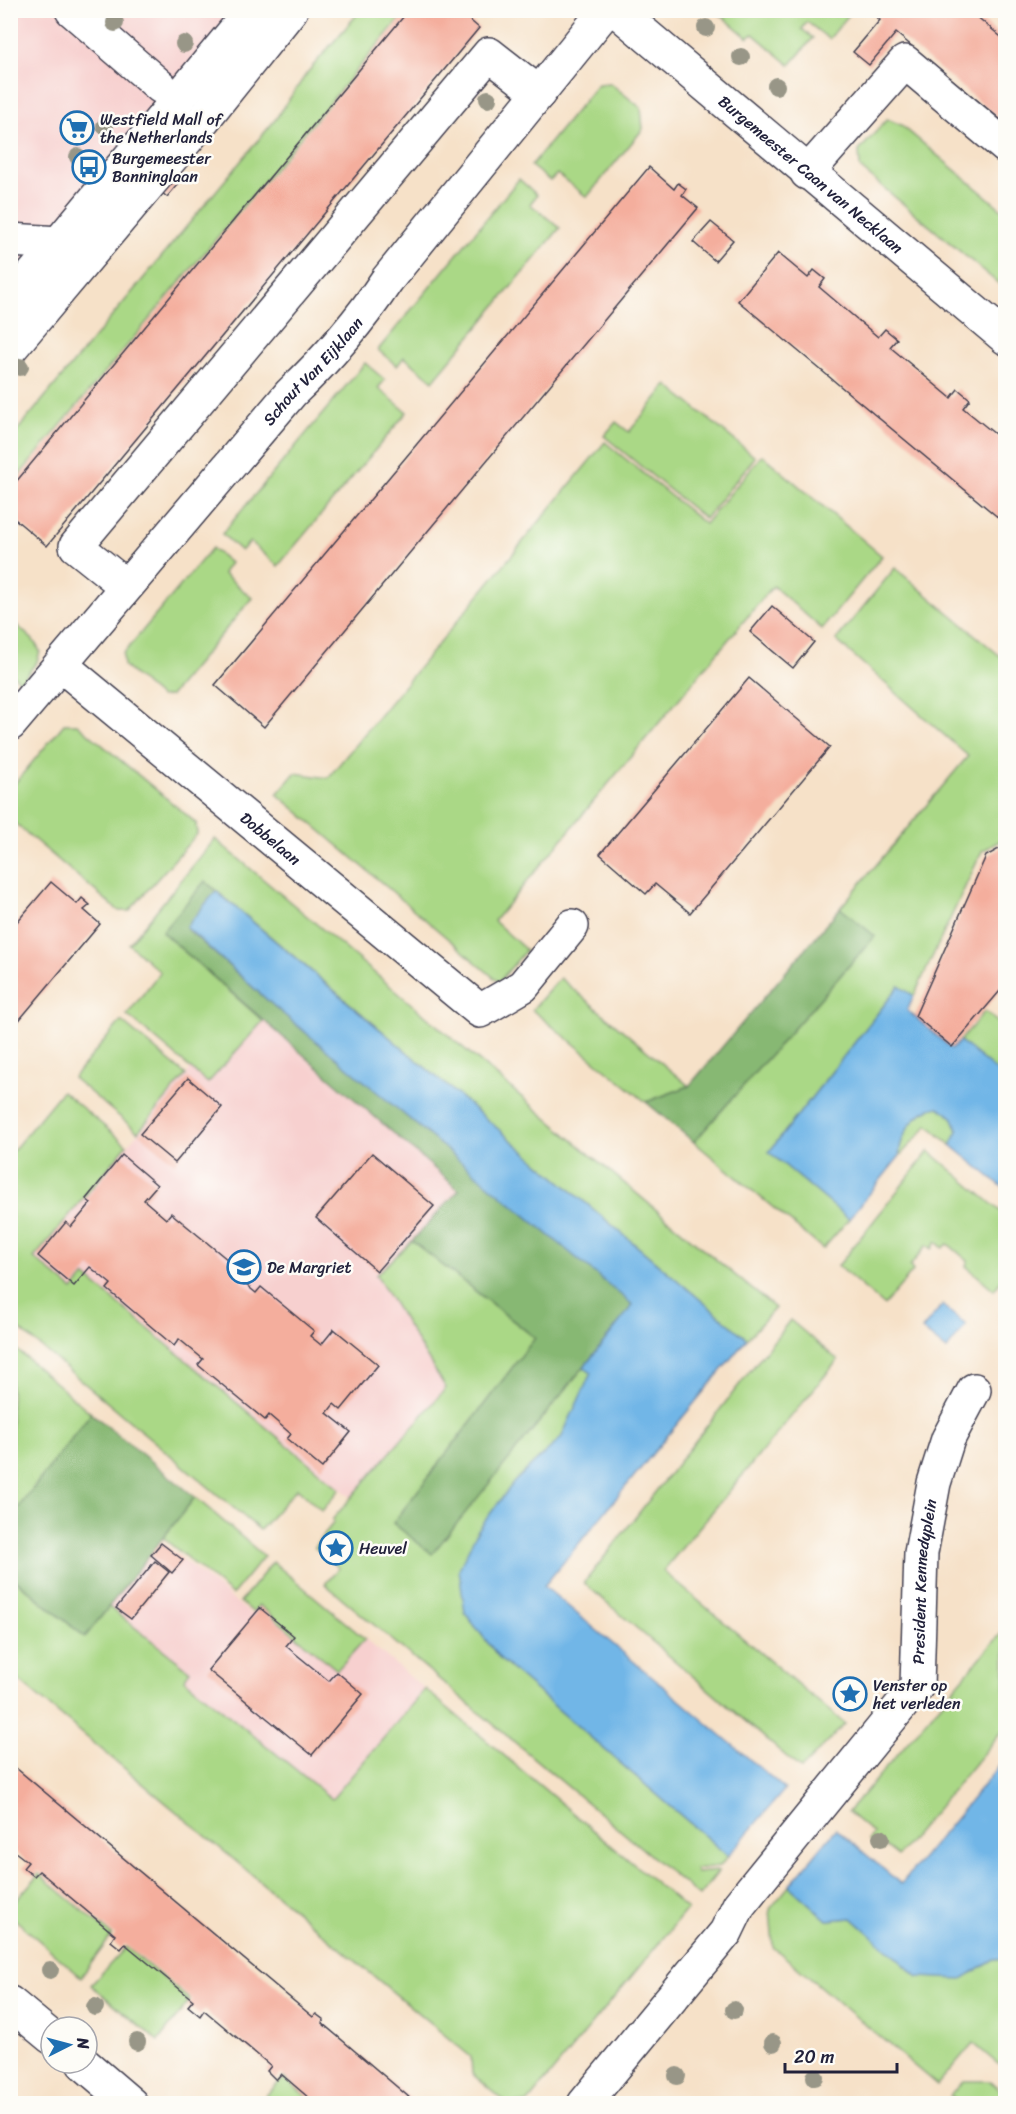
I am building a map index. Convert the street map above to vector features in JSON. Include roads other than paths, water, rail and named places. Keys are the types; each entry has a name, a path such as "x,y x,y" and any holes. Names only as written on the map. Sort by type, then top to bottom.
{"street":[{"path":"72,10 161,87"},
{"path":"10,349 203,120 291,10"},
{"name":"Schout Van Eijklaan","path":"10,724 291,393 326,358 606,10"},
{"name":"Burgemeester Caan van Necklaan","path":"616,10 1005,338"},
{"path":"10,302 246,13"},
{"path":"126,586 76,546 106,510 489,54 539,93"},
{"path":"807,173 905,62 1005,147"},
{"path":"10,240 60,243"},
{"name":"Dobbelaan","path":"61,664 480,1011 523,986 572,926"},
{"name":"President Kennedyplein","path":"584,2103 917,1686 921,1553 934,1483 948,1439 974,1390"},
{"path":"10,2003 39,2027"},
{"path":"97,2075 131,2103"}],"water":[{"path":"216,891 747,1339 544,1586 785,1789 728,1856 501,1660 465,1613 459,1569 478,1530 514,1482 561,1438 591,1373 584,1367 633,1305 275,1007 186,927"},
{"path":"899,986 914,996 907,1010 952,1049 960,1041 1005,1078 1005,1189 951,1145 958,1131 952,1117 939,1107 923,1113 910,1124 902,1140 899,1157 849,1219 769,1152"},
{"path":"942,1305 966,1325 947,1350 922,1330"},
{"path":"1005,1759 1005,1958 994,1959 962,1979 918,1977 852,1918 827,1920 789,1886 836,1829 901,1884"}],"place":[{"name":"Westfield Mall of the Netherlands","path":"77,128"},
{"name":"Burgemeester Banninglaan","path":"89,167"},
{"name":"De Margriet","path":"244,1267"},
{"name":"Heuvel","path":"336,1548"},
{"name":"Venster op het verleden","path":"850,1694"}]}
